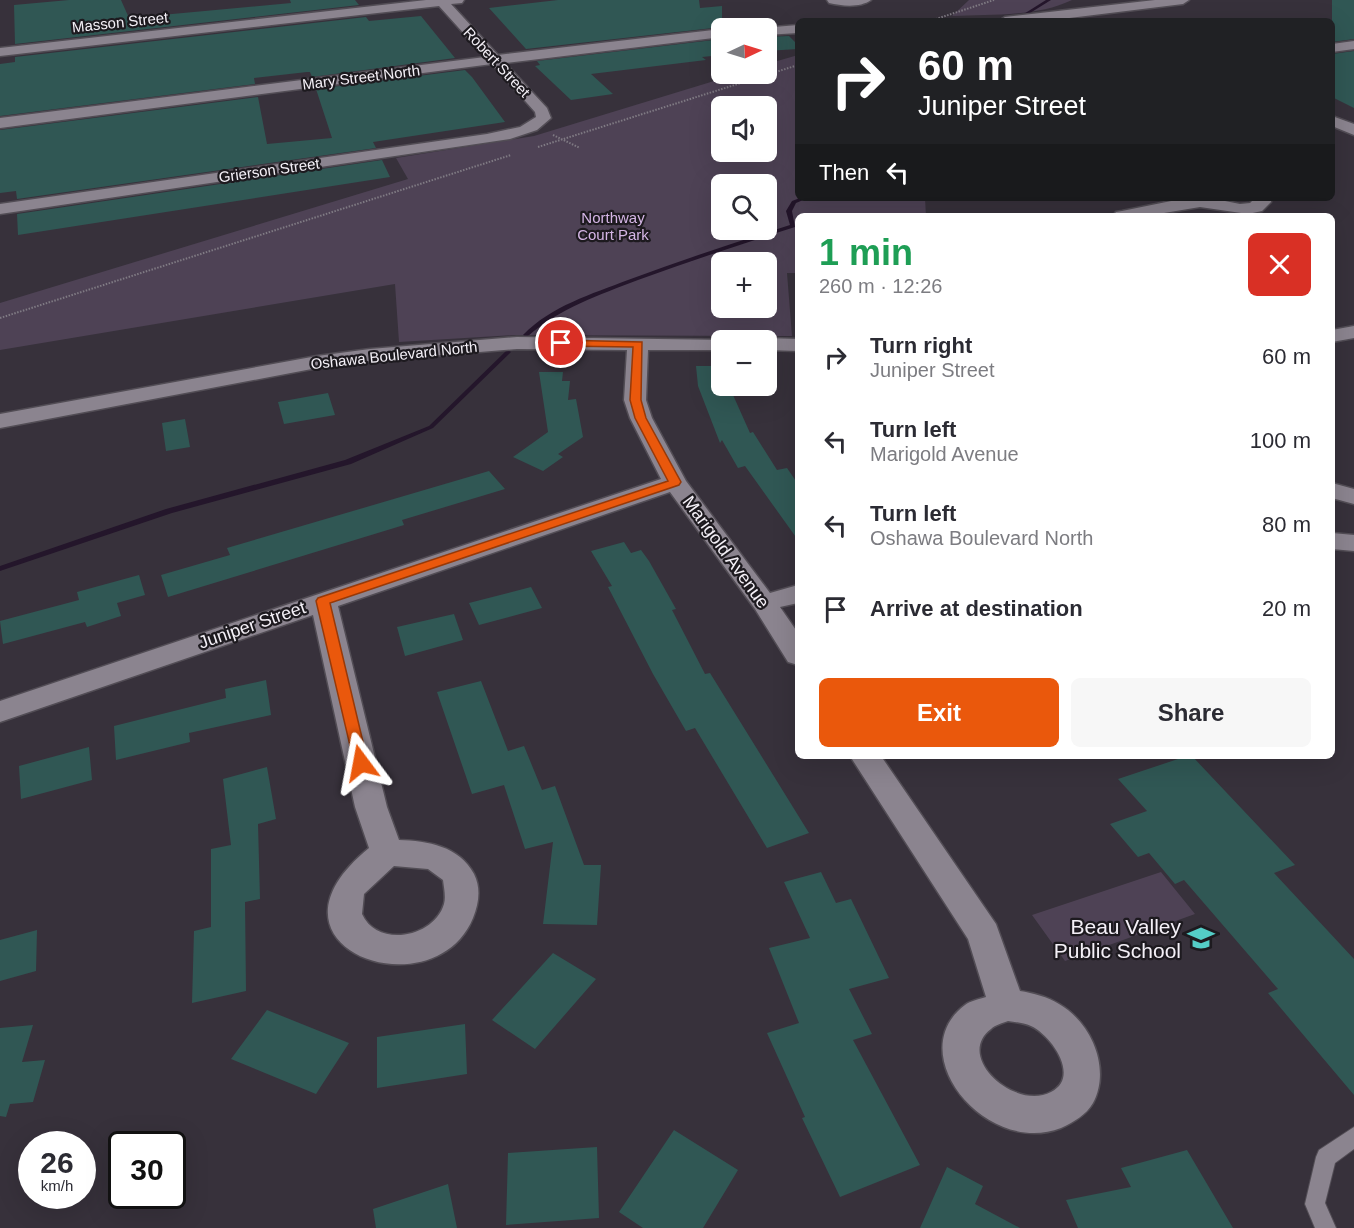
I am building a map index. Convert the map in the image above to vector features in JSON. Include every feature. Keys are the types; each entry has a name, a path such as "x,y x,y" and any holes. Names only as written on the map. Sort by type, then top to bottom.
{"street":[{"name":"Masson Street","path":"0,52 458,0"},
{"path":"833,0 847,2 865,0"},
{"path":"1037,18 1183,0"},
{"name":"Robert Street","path":"441,1 542,111 544,118 535,127"},
{"path":"777,30 795,29"},
{"name":"Mary Street North","path":"0,123 711,34"},
{"path":"1335,48 1354,45"},
{"path":"1335,121 1354,130"},
{"name":"Grierson Street","path":"0,209 487,139 535,127"},
{"path":"1137,213 1195,201"},
{"path":"1205,201 1243,209 1258,206 1263,201"},
{"path":"1335,335 1354,332"},
{"name":"Oshawa Boulevard North","path":"0,421 317,362 370,355 517,343 711,344"},
{"name":"Marigold Avenue","path":"638,344 635,400 641,418 675,482 764,603 795,650"},
{"path":"777,344 795,345"},
{"name":"Juniper Street","path":"0,712 675,482"},
{"path":"1335,490 1354,497"},
{"path":"1335,541 1354,543"},
{"path":"764,603 795,595"},
{"path":"322,601 371,807 387,852"},
{"path":"867,759 984,934 1007,1005"}],"lane":[{"path":"1326,1228 1316,1204 1326,1157 1354,1137"}],"path":[{"path":"942,18 994,0"},
{"path":"528,150 795,66"},
{"path":"535,127 580,148"},
{"path":"0,318 518,153"}],"green space":[{"path":"969,0 1072,0 1029,12 952,16"},
{"name":"Northway Court Park","path":"795,56 795,201 925,201 926,213 795,213 795,273 787,273 792,336 777,336 777,330 711,330 711,336 516,335 399,342 395,284 0,350 0,303 408,179 396,158 534,136 711,82 711,84 777,84 777,61"},
{"path":"1161,872 1195,914 1065,961 1032,915"}],"building":[{"path":"69,0 121,0 129,18 291,3 290,0 355,0 359,5 15,44 14,5"},
{"path":"558,0 699,0 700,8 722,6 722,18 711,18 711,28 526,49 489,8"},
{"path":"1332,0 1354,0 1354,39 1335,42 1335,18 1332,18"},
{"path":"421,16 455,58 312,77 310,72 307,72 254,78 255,84 0,116 0,64 15,62 15,57 366,17 369,21"},
{"path":"789,36 795,42 795,49 777,50 777,37"},
{"path":"711,40 711,56 702,57 706,60 591,74 613,94 571,100 535,66 540,65 537,61"},
{"path":"1354,51 1354,108 1335,98 1335,54"},
{"path":"465,70 505,122 373,142 376,148 17,199 16,191 0,193 0,130 258,97 267,144 332,138 316,89"},
{"path":"382,160 390,177 18,235 17,214"},
{"path":"696,366 711,366 711,396 733,396 750,433 753,432 777,470 787,468 795,480 795,536 745,466 738,468 722,440 720,443 698,386"},
{"path":"539,372 563,372 562,381 570,381 568,400 576,399 583,437 558,454 563,457 543,471 513,457 548,432"},
{"path":"328,393 335,415 284,424 278,402"},
{"path":"185,419 190,447 166,451 162,423"},
{"path":"489,471 505,489 402,520 404,525 168,597 161,575 230,555 227,548"},
{"path":"624,542 631,553 641,550 649,561 676,609 672,610 705,674 710,673 809,833 767,848 695,728 686,731 653,674 608,587 612,586 591,551"},
{"path":"139,575 145,595 117,603 121,616 87,627 85,622 3,644 0,621 79,600 77,592"},
{"path":"531,587 542,608 479,625 469,603"},
{"path":"454,614 463,640 405,656 397,627"},
{"path":"266,680 271,715 189,733 190,742 116,760 114,726 226,698 225,689"},
{"path":"481,681 508,751 524,746 542,790 555,786 584,865 601,865 597,925 543,924 553,842 525,849 504,785 472,794 437,692"},
{"path":"89,747 92,780 21,799 19,766"},
{"path":"1178,759 1195,759 1295,865 1274,873 1354,959 1354,1095 1268,993 1278,989 1184,880 1175,884 1149,853 1138,857 1110,824 1147,811 1118,779"},
{"path":"267,767 276,819 258,824 260,899 245,902 246,991 192,1003 194,931 211,927 211,849 231,845 223,779"},
{"path":"821,872 836,903 851,899 889,978 849,989 872,1034 853,1040 920,1165 840,1197 802,1118 805,1117 767,1033 799,1023 769,948 810,938 784,882"},
{"path":"37,930 36,971 0,981 0,940"},
{"path":"553,953 596,979 535,1049 492,1020"},
{"path":"267,1010 349,1043 316,1094 231,1059"},
{"path":"465,1024 467,1074 377,1088 377,1037"},
{"path":"33,1025 22,1062 45,1060 33,1102 10,1104 6,1117 0,1116 0,1028"},
{"path":"674,1130 738,1170 703,1228 643,1228 619,1212"},
{"path":"597,1147 599,1218 506,1225 508,1153"},
{"path":"1187,1150 1233,1228 1078,1228 1066,1200 1131,1187 1121,1168"},
{"path":"947,1167 983,1186 975,1204 1020,1228 920,1228"},
{"path":"448,1184 457,1228 376,1228 373,1209"}],"waterway":[{"path":"1021,17 1049,0"},
{"path":"526,335 562,309 589,297 691,259 793,226 789,211 797,201"},
{"path":"0,569 169,511 348,462 431,427 508,352"}],"place":[{"name":"Beau Valley Public School","path":"1201,938"}],"route":[{"path":"361,763 322,601 675,482 641,418 635,400 638,344 561,343"}]}
